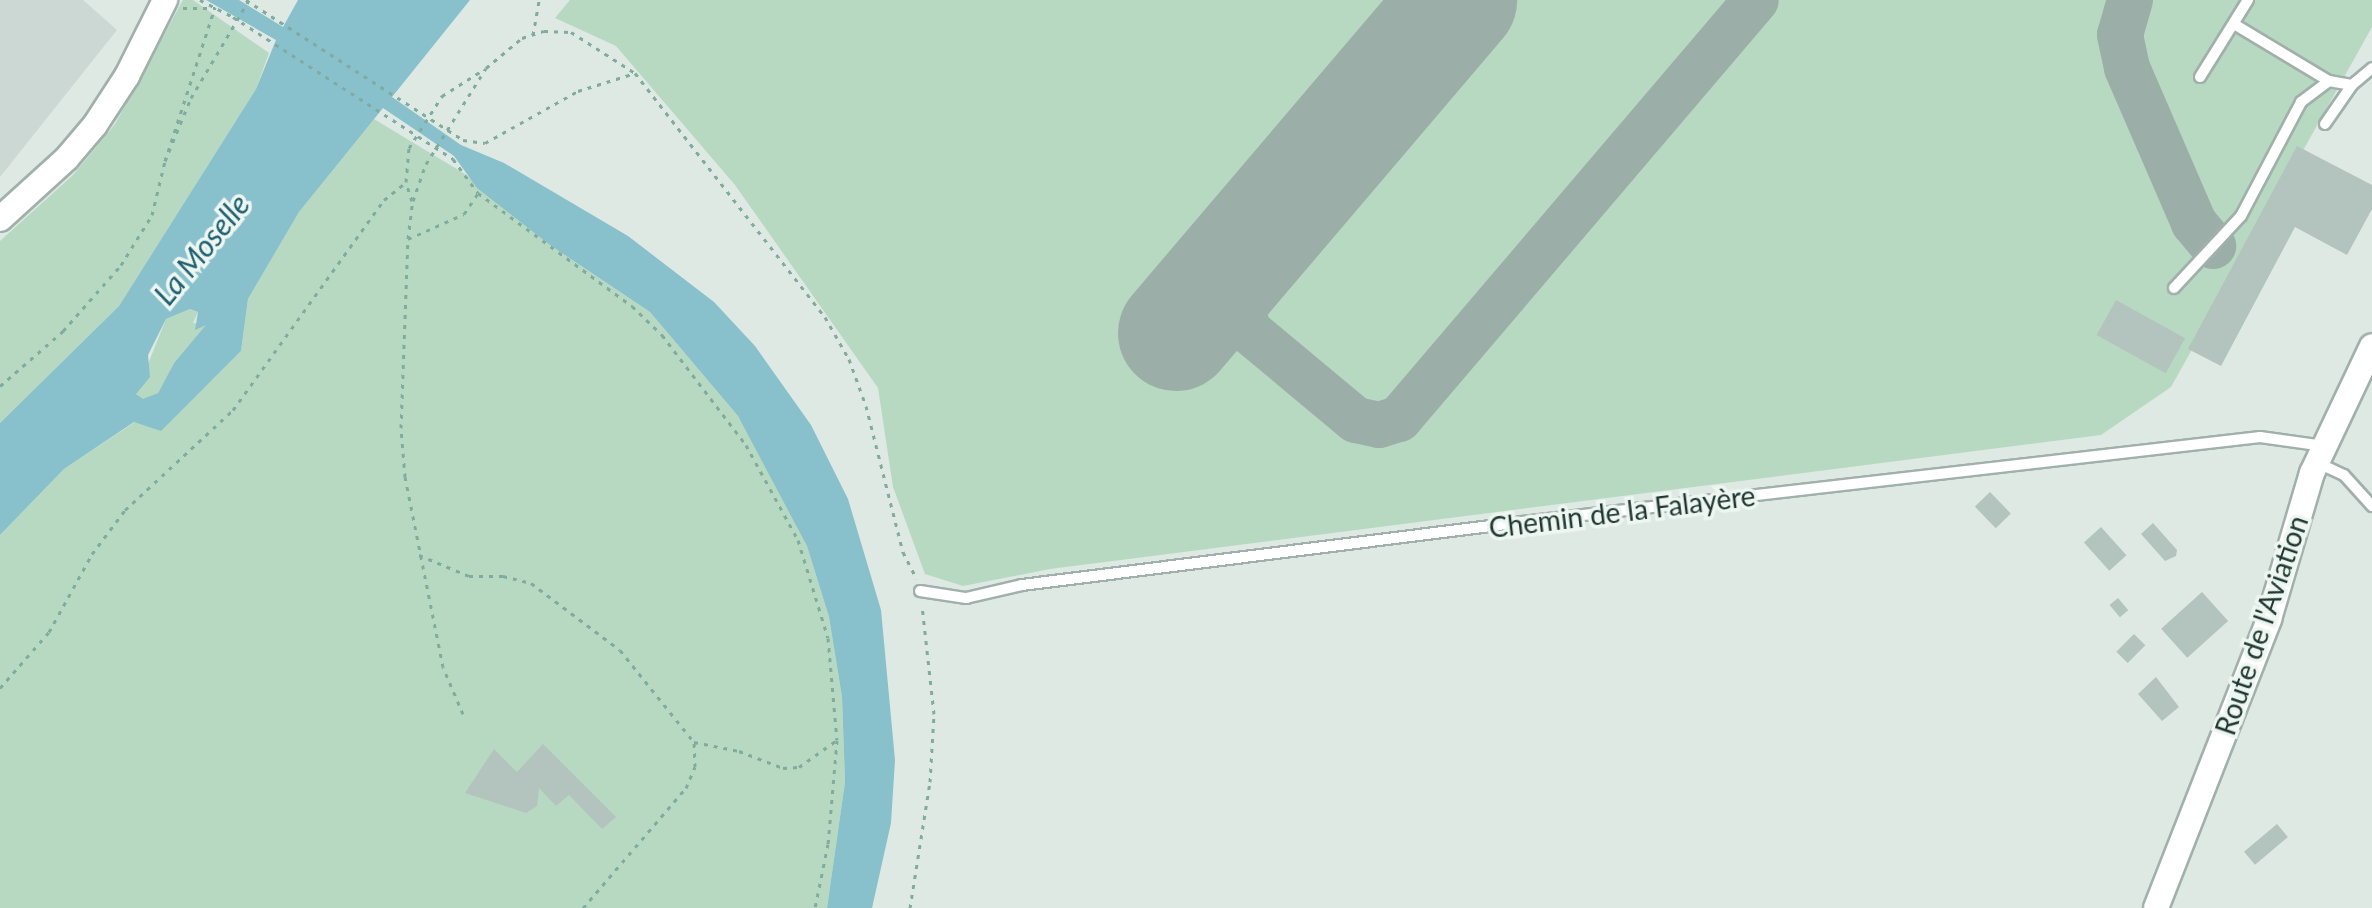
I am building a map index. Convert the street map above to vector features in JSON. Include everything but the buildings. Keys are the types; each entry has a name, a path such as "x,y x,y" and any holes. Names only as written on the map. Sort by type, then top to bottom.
{"street":[{"path":"0,219 67,158 95,125 167,6"},
{"name":"Route de l'Aviation","path":"2156,908 2269,619 2320,454 2372,346"}],"lane":[{"path":"2200,77 2248,0"},
{"path":"2234,24 2329,81 2352,85"},
{"path":"2325,124 2352,85 2372,68"},
{"path":"2174,288 2241,216 2292,113 2329,81"},
{"name":"Chemin de la Falayère","path":"920,591 966,598 1022,585 1522,522 2260,437 2320,454"},
{"path":"2320,454 2372,506"}],"path":[{"path":"200,0 453,159 478,193 632,306 662,335 739,434 798,540 814,584 828,638 837,740 815,908"},
{"path":"165,161 191,98 248,0 463,140 485,143 578,91 635,73"},
{"path":"533,35 539,0"},
{"path":"167,6 215,7"},
{"path":"0,386 63,331 121,265 152,215 165,161 215,7"},
{"path":"413,201 406,182 409,148 432,107 533,35 571,32 635,73 825,317 849,359 871,421 903,552 920,591 934,714 930,782 910,908"},
{"path":"463,714 443,667 419,555 401,428 408,239 413,201 426,164 486,68"},
{"path":"0,688 49,632 92,554 125,510 233,410 384,200 406,182"},
{"path":"408,239 464,214 478,193"},
{"path":"419,555 469,576 531,583 620,650 694,742 695,767 686,788 583,908"},
{"path":"694,742 739,751 783,768 799,767 837,740"}],"shaded area":[{"path":"0,0 83,0 117,30 0,177"}],"green space":[{"path":"183,0 193,0 269,53 256,89 119,306 0,423 0,241 73,175 115,124"},
{"path":"570,0 2372,0 2372,27 2171,387 2101,435 1050,569 963,586 925,574 893,487 878,388 735,185 616,46 555,18"},
{"path":"374,119 465,174 550,245 650,312 738,416 773,476 807,546 829,617 842,697 845,782 827,908 0,908 0,535 64,469 135,422 161,430 241,351 248,299 299,212"},
{"path":"190,309 198,312 193,323 207,325 174,363 158,393 143,400 136,394 166,319"}],"water":[{"name":"La Moselle","path":"206,0 239,0 283,27 298,0 470,0 392,97 461,145 504,163 628,236 714,302 755,346 811,425 848,499 881,610 895,760 891,823 872,908 827,908 845,782 842,697 829,617 807,546 738,416 650,312 550,245 477,188 454,156 383,108 299,212 248,299 241,351 161,431 134,422 64,469 0,535 0,423 119,306 256,89 276,40","holes":["190,309 198,312 195,330 206,325 174,363 158,393 143,399 136,394 150,377 148,355 166,319"]}],"taxiway":[{"path":"1232,267 1236,298 1249,331 1356,420 1379,425 1399,419 1756,0"},
{"path":"2130,0 2120,35 2127,68 2194,223 2213,246"}],"runway":[{"path":"1176,333 1459,0"}]}
